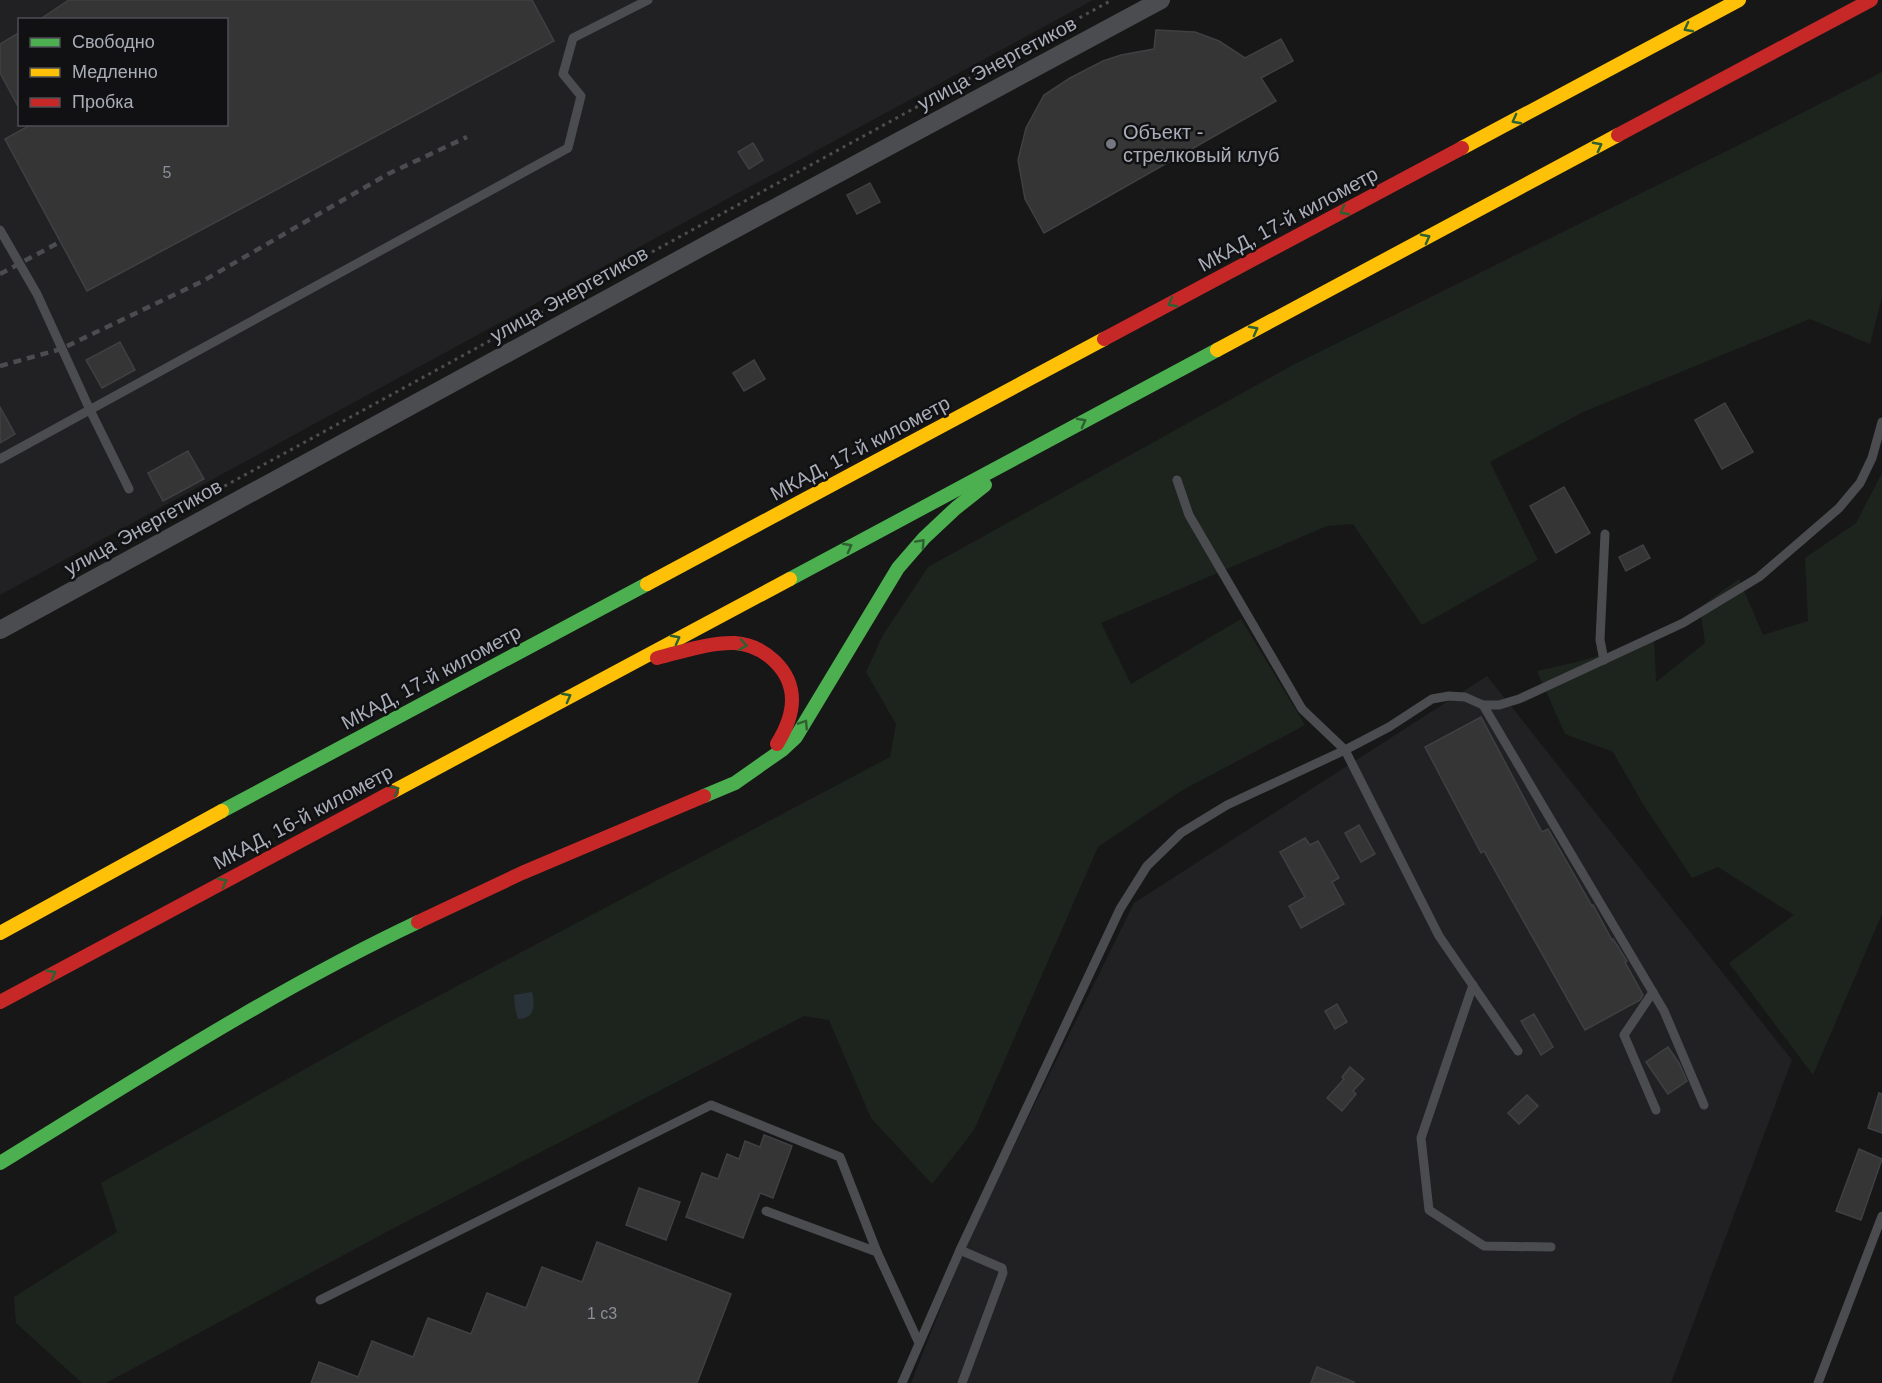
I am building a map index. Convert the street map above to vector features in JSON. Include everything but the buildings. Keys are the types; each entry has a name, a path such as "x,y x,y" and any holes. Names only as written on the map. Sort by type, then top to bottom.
{"main road":[{"name":"МКАД, 17-й километр","path":"0,933 134,858 1739,0"},
{"path":"625,666 1871,0"},
{"path":"0,1163 219,1029 370,945 522,873 735,783 763,764 796,737 880,594 898,568 924,538 956,508 1030,449"},
{"path":"625,666 720,643 753,646 768,656 781,667 791,687 792,704 789,721 763,764"},
{"name":"МКАД, 16-й километр","path":"0,1002 625,666"}],"street":[{"name":"улица Энергетиков","path":"0,630 1161,0"}],"lane":[{"path":"0,459 568,148 581,96 563,74 573,38 648,0"},
{"path":"0,230 37,294 129,489"},
{"path":"902,1383 960,1250 1120,909 1147,866 1181,833 1227,805 1345,750 1389,727 1432,699 1449,696 1465,697 1483,705 1499,705 1519,699 1683,623 1759,577 1839,508 1860,483 1872,458 1882,422"},
{"path":"1177,480 1189,515 1302,709 1345,750 1439,936 1518,1051"},
{"path":"1604,660 1600,640 1605,534"},
{"path":"1483,705 1664,1011 1704,1105"},
{"path":"1473,985 1421,1138 1430,1210 1484,1246 1551,1247"},
{"path":"1653,992 1624,1035 1656,1110"},
{"path":"321,1300 711,1105 840,1157 877,1252 919,1343"},
{"path":"766,1211 877,1252"},
{"path":"1818,1383 1882,1216"},
{"path":"960,1250 1002,1268 1003,1272 962,1383"}],"path":[{"path":"105,552 1112,0"}],"shaded area":[{"path":"0,0 1093,0 0,595"},
{"path":"1882,72 1882,297 1870,344 1810,319 1583,412 1490,462 1538,560 1422,625 1353,524 1327,526 1101,623 1131,684 1241,619 1305,725 1181,791 1098,847 974,1130 932,1184 871,1118 829,1020 804,1016 392,1229 106,1383 82,1383 16,1323 14,1297 117,1232 101,1183 393,1020 890,757 896,724 866,672 883,635 928,567 1293,365"},
{"path":"1882,473 1882,914 1813,1075 1729,963 1794,915 1718,867 1692,878 1643,804 1613,752 1565,734 1537,671 1577,662 1654,639 1656,682 1705,643 1700,607 1739,579 1763,635 1808,621 1805,558 1856,523"},
{"path":"1487,676 1792,1060 1671,1383 911,1383 969,1237 1134,903"},
{"path":"532,992 533,1010 531,1014 518,1019 514,995"}],"railway":[{"path":"0,366 61,349 203,281 388,174 467,137"},
{"path":"0,274 58,243"}],"traffic: fast":[{"path":"790,579 1217,350"},
{"path":"704,796 735,783 782,750 796,737 898,568 924,538 985,485"},
{"path":"222,811 647,584"},
{"path":"0,1163 258,1006 418,922"}],"traffic: slow":[{"path":"1462,148 1739,0"},
{"path":"1217,350 1618,135"},
{"path":"647,584 1104,339"},
{"path":"392,792 790,579"},
{"path":"0,933 222,811"}],"traffic: jam":[{"path":"1618,135 1871,0"},
{"path":"1104,339 1462,148"},
{"path":"657,658 725,643 746,645 766,654 782,669 791,689 792,706 789,718 777,744"},
{"path":"0,1002 392,792"},
{"path":"418,922 522,873 704,796"}],"place":[{"name":"Объект - стрелковый клуб","path":"1111,144"}]}
